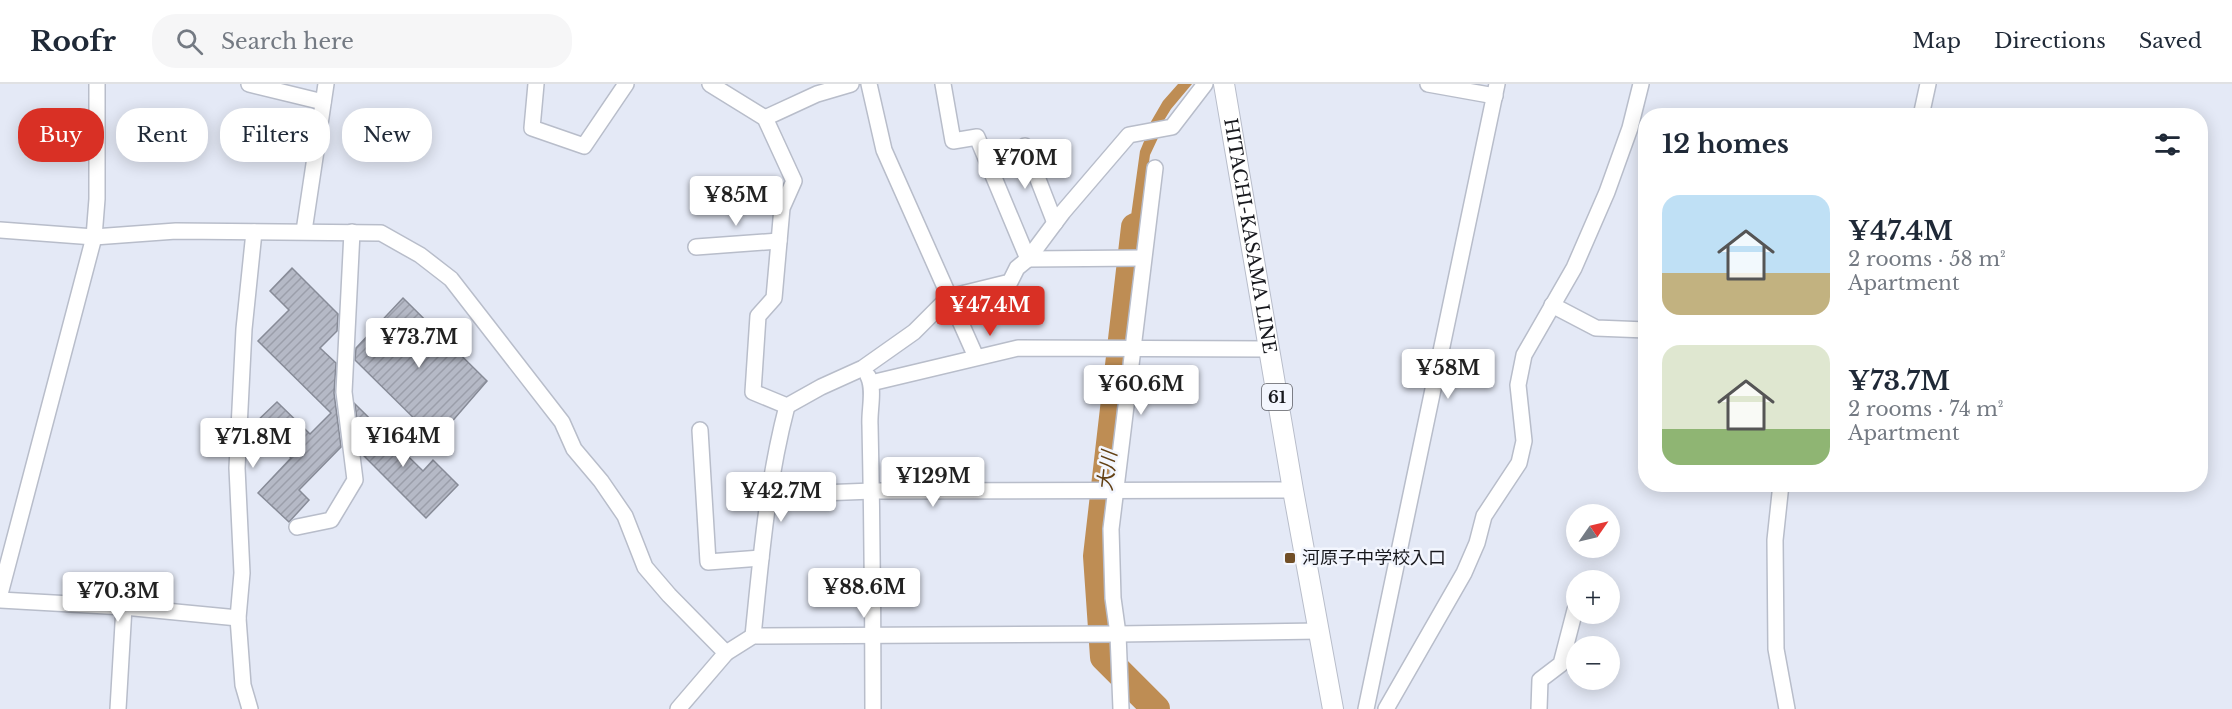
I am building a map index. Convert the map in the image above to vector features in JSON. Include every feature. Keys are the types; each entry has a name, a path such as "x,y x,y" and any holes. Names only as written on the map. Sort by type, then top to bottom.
{"main road":[{"name":"HITACHI-KASAMA LINE","path":"1224,84 1293,490 1334,709"}],"street":[{"path":"0,594 94,237 97,199 97,84"},
{"path":"249,84 323,102"},
{"path":"304,231 326,84"},
{"path":"536,84 532,128 584,146 626,84"},
{"path":"710,84 765,118 794,181 782,208 774,298 758,316 753,392 787,406"},
{"path":"765,118 817,94 851,84"},
{"path":"869,84 884,150 975,357"},
{"path":"943,84 953,141 977,137 1028,259"},
{"path":"753,636 767,495 787,406 863,368 914,332 949,297 1010,282 1017,268 1028,259 1055,223 1129,135 1172,127 1205,84"},
{"path":"1366,709 1496,90 1428,84"},
{"path":"1386,709 1464,573 1477,543 1484,516 1519,463 1524,441 1518,385 1524,355 1574,268 1630,128 1641,84"},
{"path":"1923,108 1928,84"},
{"path":"1025,146 1055,223"},
{"path":"1121,709 1119,663 1108,635 1113,598 1111,529 1107,491 1136,258 1155,168"},
{"path":"0,230 94,237 176,231 381,233 420,255 451,279 562,422 574,449 601,481 625,516 645,567 669,596 726,653"},
{"path":"250,709 243,685 238,618 242,573 237,468 244,329 254,232"},
{"path":"297,527 331,520 355,480 344,392 352,232"},
{"path":"696,247 779,241"},
{"path":"1028,259 1136,258"},
{"path":"1552,305 1596,328 1638,330"},
{"path":"871,383 1018,348 1269,349"},
{"path":"863,368 871,383 873,709"},
{"path":"700,430 708,562 761,558"},
{"path":"767,495 873,491 1293,490"},
{"path":"1780,492 1775,540 1776,649 1787,709"},
{"path":"0,600 124,607 238,618"},
{"path":"118,709 124,607"},
{"path":"1539,709 1540,680 1561,664 1571,624"},
{"path":"678,709 726,653 753,636 1108,635 1320,631"}],"shaded area":[{"path":"1178,84 1192,84 1163,122 1149,125 1163,101"},
{"path":"1158,138 1150,155 1137,251 1126,252 1140,151 1145,139"}],"building":[{"path":"292,268 338,314 337,331 320,348 336,363 334,393 341,447 299,490 309,500 289,522 258,493 291,458 255,423 277,402 310,434 331,413 258,341 289,310 270,291"},
{"path":"403,298 487,381 436,440 355,360 356,348"},
{"path":"355,404 423,471 433,460 458,485 426,518 361,453"}],"waterway":[{"name":"大川","path":"1135,227 1097,556 1104,657 1156,709"}],"place":[{"name":"河原子中学校入口","path":"1290,558"}]}
